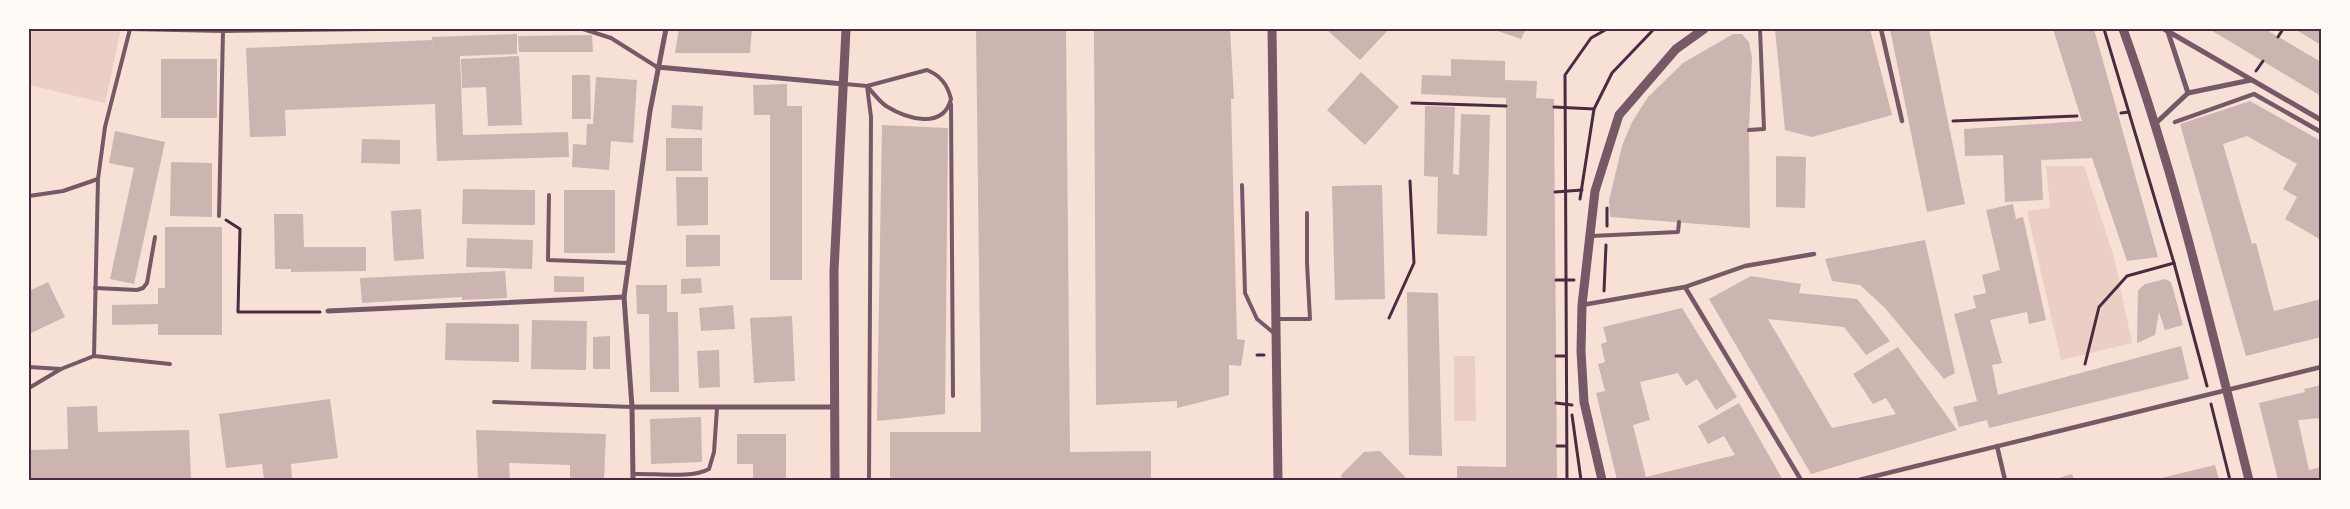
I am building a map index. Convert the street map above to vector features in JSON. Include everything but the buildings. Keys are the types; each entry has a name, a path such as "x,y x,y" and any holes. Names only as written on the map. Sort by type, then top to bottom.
{"street":[{"path":"633,477 632,407 624,297 657,67 666,29"},
{"path":"835,480 834,271 845,84 846,29"},
{"path":"1272,29 1278,480"},
{"path":"1602,480 1584,402 1581,351 1582,305 1595,191 1619,115 1676,49 1704,29"},
{"path":"1881,29 1902,121"},
{"path":"2123,29 2155,124 2200,280 2249,480"},
{"path":"2166,30 2188,93"},
{"path":"2166,30 2321,120"},
{"path":"657,67 845,84"},
{"path":"2155,124 2188,93 2250,80"},
{"path":"2176,122 2254,94 2321,132"},
{"path":"1582,305 1685,287 1745,266 1814,254"},
{"path":"1685,287 1801,480"},
{"path":"328,312 624,297"},
{"path":"1859,480 2321,367"},
{"path":"632,407 834,407"},
{"path":"1997,446 2005,480"}],"lane":[{"path":"94,356 98,179 105,127 130,29 223,31 376,29"},
{"path":"583,29 610,38 657,67"},
{"path":"1749,130 1764,129 1760,29"},
{"path":"219,216 223,31"},
{"path":"845,84 867,86 928,70 938,76 948,88 951,102 953,396"},
{"path":"867,86 885,105 914,118 928,120 938,117 945,112 951,102"},
{"path":"867,86 872,117 868,480"},
{"path":"29,196 63,191 98,179"},
{"path":"1242,185 1245,293 1257,319 1276,335"},
{"path":"549,195 548,260 628,263"},
{"path":"1276,320 1310,319 1307,213"},
{"path":"1590,236 1678,232 1679,222"},
{"path":"95,288 137,290 143,288 147,282 155,237"},
{"path":"29,388 61,368 94,356 170,364"},
{"path":"29,367 61,368"},
{"path":"494,402 632,407"},
{"path":"633,477 703,473 709,469 714,452 717,408"}],"path":[{"path":"1567,480 1565,75 1591,38 1607,29"},
{"path":"1555,192 1580,190 1594,109 1612,73 1652,29"},
{"path":"2104,29 2174,263 2230,480"},
{"path":"2278,37 2283,29"},
{"path":"1412,103 1506,106"},
{"path":"1554,107 1594,109"},
{"path":"2121,113 2129,112"},
{"path":"1953,121 2076,116"},
{"path":"1389,318 1414,264 1410,180"},
{"path":"219,216 240,229 238,312 328,312"},
{"path":"2085,364 2099,307 2126,276 2174,263"},
{"path":"1556,280 1574,280"},
{"path":"1556,356 1574,356"},
{"path":"1556,403 1572,405"},
{"path":"1566,433 1574,434"},
{"path":"1556,446 1566,446"}],"shaded area":[{"path":"29,29 121,29 105,103 29,85"},
{"path":"2046,166 2084,166 2114,257 2132,343 2061,360 2027,211 2050,208"},
{"path":"1454,356 1475,356 1476,421 1454,421"}]}
